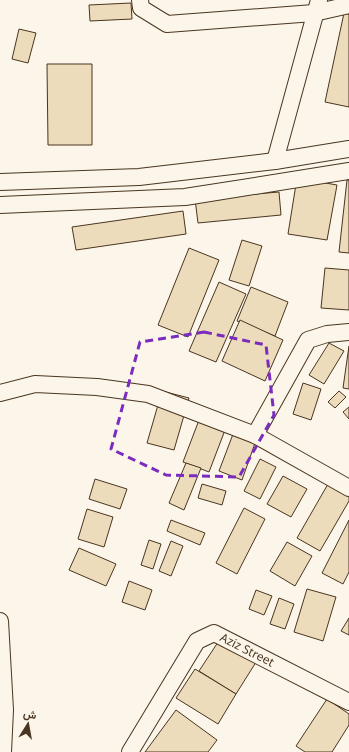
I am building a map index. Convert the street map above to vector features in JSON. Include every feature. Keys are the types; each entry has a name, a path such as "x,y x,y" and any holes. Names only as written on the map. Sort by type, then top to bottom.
{"street":[{"path":"140,0 141,8 167,24 316,7 349,6"},
{"path":"275,161 316,7"},
{"path":"0,182 139,177 275,161 349,149"},
{"path":"0,205 185,197 349,171"},
{"path":"255,435 308,340 327,334 349,332"},
{"path":"0,393 35,384 97,387 148,394 255,435 349,488"},
{"path":"0,621 5,710 3,752"},
{"name":"Aziz Street","path":"130,752 197,641 214,633 349,702"}],"highlighted area":[{"path":"204,332 266,345 274,415 239,477 166,475 111,449 140,342"}],"building":[{"path":"131,3 132,19 90,21 89,5"},
{"path":"344,13 349,14 349,107 325,102"},
{"path":"19,29 36,33 28,63 12,59"},
{"path":"47,64 92,64 92,145 48,145"},
{"path":"297,178 337,185 327,240 288,234"},
{"path":"347,180 349,180 349,253 339,252"},
{"path":"279,192 281,215 198,223 195,199"},
{"path":"183,211 186,234 76,250 72,227"},
{"path":"242,240 262,246 249,286 229,280"},
{"path":"189,248 219,260 188,337 158,325"},
{"path":"325,268 349,270 349,310 321,308"},
{"path":"219,282 246,294 216,362 189,351"},
{"path":"251,287 288,302 275,336 237,321"},
{"path":"240,320 283,340 265,381 222,361"},
{"path":"329,343 344,351 324,384 309,375"},
{"path":"349,346 349,389 343,388"},
{"path":"303,383 321,389 311,420 293,414"},
{"path":"162,391 189,398 174,450 147,443"},
{"path":"339,391 346,397 335,408 328,402"},
{"path":"204,407 230,417 209,472 183,462"},
{"path":"349,407 349,419 343,412"},
{"path":"238,421 260,429 242,480 219,471"},
{"path":"260,459 276,467 260,499 244,491"},
{"path":"186,463 201,468 184,510 169,503"},
{"path":"283,476 307,489 291,517 267,504"},
{"path":"332,477 349,486 349,501 320,551 297,538"},
{"path":"95,479 127,489 120,509 89,499"},
{"path":"202,484 226,491 222,505 198,498"},
{"path":"244,508 265,519 237,574 216,563"},
{"path":"87,509 113,517 104,547 78,539"},
{"path":"171,520 205,533 200,545 167,531"},
{"path":"349,520 349,572 343,584 322,573"},
{"path":"149,540 161,544 153,569 141,565"},
{"path":"171,541 183,546 171,576 159,571"},
{"path":"287,542 312,556 295,586 270,571"},
{"path":"79,548 116,564 106,586 69,570"},
{"path":"129,581 152,590 145,610 122,602"},
{"path":"307,589 336,597 323,641 294,632"},
{"path":"256,590 272,596 264,615 249,609"},
{"path":"279,598 294,604 285,629 270,624"},
{"path":"349,618 349,635 341,631"},
{"path":"222,636 258,659 236,694 199,671"},
{"path":"195,669 236,694 218,724 176,698"},
{"path":"327,699 349,714 349,725 332,752 305,752 296,746"},
{"path":"176,710 217,740 208,752 145,752"}]}
